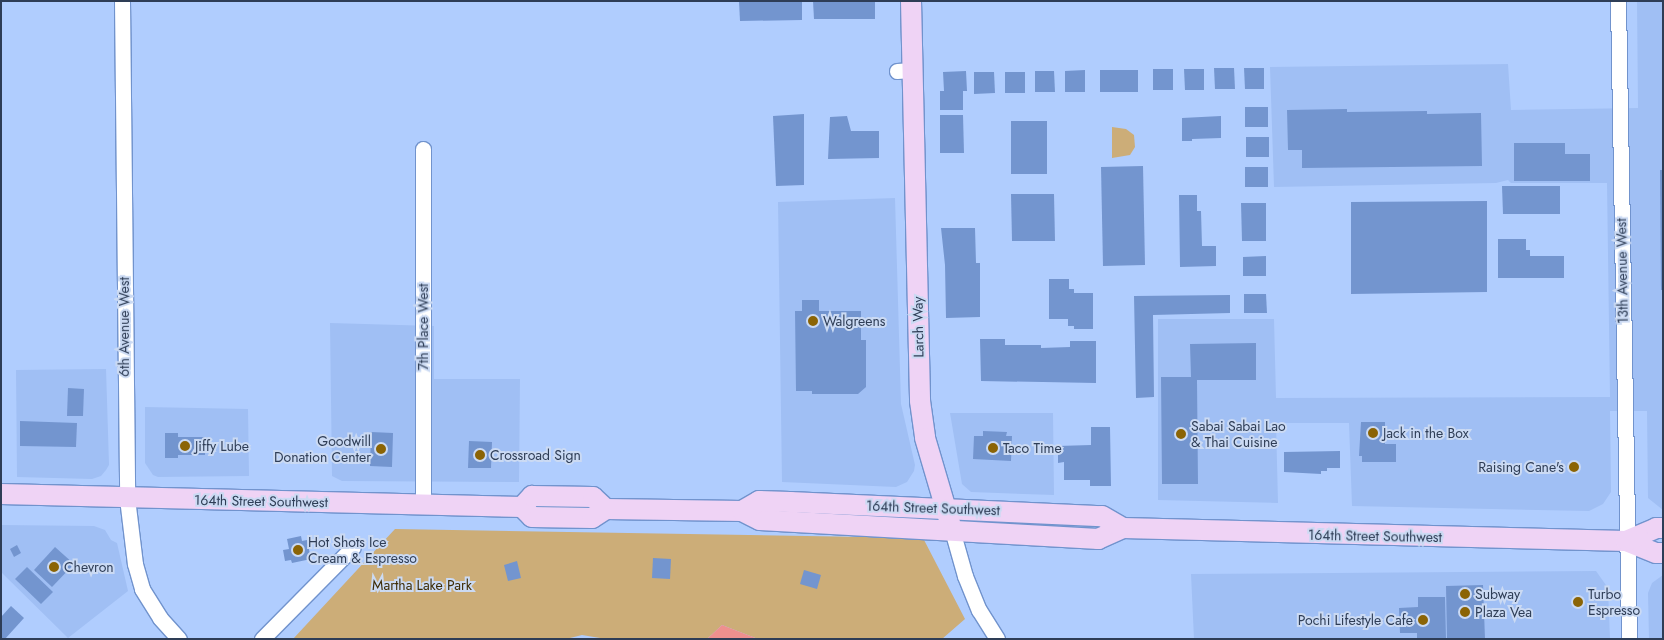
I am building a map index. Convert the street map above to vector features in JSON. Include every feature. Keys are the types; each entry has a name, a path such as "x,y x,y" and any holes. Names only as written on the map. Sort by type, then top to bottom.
{"main road":[{"name":"Larch Way","path":"911,1 905,70 920,400 927,447 948,509 952,530"},
{"name":"164th Street Southwest","path":"1,494 522,507 532,517 592,518 606,509 742,511 760,520 1098,538 1124,528 1626,541 1656,553 1663,553"},
{"name":"164th Street Southwest","path":"742,511 759,500 1102,516 1124,528"},
{"name":"164th Street Southwest","path":"1626,541 1656,528 1663,528"}],"street":[{"name":"6th Avenue West","path":"122,1 127,498 135,564 142,589 160,618 179,639"},
{"name":"13th Avenue West","path":"1618,1 1629,639"},
{"name":"7th Place West","path":"423,149 423,504"},
{"name":"Larch Way","path":"952,530 965,576 979,610 996,639"},
{"path":"262,639 353,547"}],"shaded area":[{"path":"1637,1 1663,1 1663,510 1648,498 1647,411 1610,411 1611,492 1603,504 1589,511 1352,506 1349,423 1276,423 1278,503 1158,500 1158,319 1274,319 1276,398 1610,397 1607,183 1511,183 1508,180 1496,183 1274,187 1270,67 1508,64 1511,110 1638,108"},
{"path":"895,198 901,404 915,465 914,471 907,482 896,487 782,482 778,202"},
{"path":"330,323 434,326 434,379 520,379 519,482 342,481 332,476"},
{"path":"106,369 109,465 106,470 101,476 92,479 17,477 16,370"},
{"path":"145,407 248,409 249,476 158,477 153,475 145,463"},
{"path":"950,413 1053,413 1054,495 971,492 962,484"},
{"path":"1,525 94,526 105,530 111,540 117,543 128,591 68,638 1,572"},
{"path":"1596,571 1608,588 1610,639 1194,639 1191,574"},
{"path":"1663,575 1663,639 1649,639 1648,593 1652,583"},
{"path":"722,625 758,639 707,639"}],"green space":[{"path":"1112,127 1126,129 1134,135 1135,147 1130,155 1112,158"},
{"name":"Martha Lake Park","path":"395,529 923,538 965,619 942,639 758,639 722,625 707,639 606,639 582,635 566,639 293,639"}],"building":[{"path":"739,1 802,1 802,20 740,21"},
{"path":"813,1 875,1 875,19 814,19"},
{"path":"1214,68 1234,68 1235,89 1215,89"},
{"path":"1244,68 1264,68 1264,89 1245,89"},
{"path":"1153,69 1173,69 1173,90 1153,90"},
{"path":"1184,69 1204,69 1204,90 1185,90"},
{"path":"1085,70 1085,92 1065,92 1065,71"},
{"path":"1100,70 1138,70 1138,92 1100,92"},
{"path":"966,71 967,91 963,91 963,110 940,110 940,91 944,91 943,72"},
{"path":"1035,71 1054,71 1055,92 1035,92"},
{"path":"974,72 994,72 995,93 974,94"},
{"path":"1005,72 1025,72 1025,93 1005,93"},
{"path":"1245,107 1268,107 1268,127 1245,127"},
{"path":"1347,109 1347,112 1427,111 1427,114 1481,113 1482,166 1302,168 1302,150 1288,150 1287,110"},
{"path":"804,114 804,185 776,186 773,116"},
{"path":"940,115 963,115 964,153 940,153"},
{"path":"847,116 851,131 879,131 879,158 828,159 830,117"},
{"path":"1221,116 1221,138 1182,141 1182,118"},
{"path":"1011,121 1047,121 1047,174 1011,174"},
{"path":"1246,137 1269,137 1269,157 1246,157"},
{"path":"1514,143 1565,143 1565,154 1590,154 1590,181 1514,181"},
{"path":"1143,166 1145,265 1103,266 1101,167"},
{"path":"1245,167 1268,167 1268,187 1245,187"},
{"path":"1660,170 1663,170 1663,290 1661,290"},
{"path":"1502,186 1560,186 1560,214 1503,214"},
{"path":"1011,194 1054,194 1055,241 1012,241"},
{"path":"1179,195 1197,195 1197,211 1201,211 1202,246 1216,246 1216,266 1180,267"},
{"path":"1487,201 1487,292 1351,294 1351,202"},
{"path":"1241,203 1266,203 1266,241 1242,241"},
{"path":"941,228 975,228 976,263 980,263 980,317 946,318 945,265"},
{"path":"1498,239 1526,239 1526,250 1530,250 1530,256 1564,256 1564,278 1498,278"},
{"path":"1266,256 1266,276 1243,276 1243,257"},
{"path":"1049,279 1069,279 1069,289 1074,289 1074,293 1093,293 1093,329 1074,329 1074,326 1068,326 1068,319 1049,319"},
{"path":"1244,294 1266,294 1267,313 1244,313"},
{"path":"1230,295 1230,313 1153,315 1154,397 1136,398 1134,296"},
{"name":"Walgreens","path":"802,300 819,300 819,311 861,311 861,340 866,340 866,387 858,394 812,394 812,391 796,391 795,311 802,311"},
{"path":"980,339 1005,339 1005,345 1041,345 1041,348 1070,347 1070,341 1096,341 1096,383 981,381"},
{"path":"1256,343 1256,380 1197,380 1198,484 1162,484 1161,377 1191,377 1190,344"},
{"path":"68,388 84,389 83,416 67,416"},
{"path":"20,421 77,423 76,447 20,446"},
{"name":"Jack in the Box","path":"1361,422 1385,422 1385,444 1396,444 1396,462 1362,462 1362,456 1359,456"},
{"path":"1091,427 1110,427 1111,486 1090,486 1090,480 1064,480 1064,462 1058,463 1058,446 1091,445"},
{"name":"Taco Time","path":"983,431 1007,432 1006,436 1012,436 1011,461 973,459 974,436 983,436"},
{"name":"Goodwill Donation Center","path":"371,432 393,433 392,467 370,466"},
{"name":"Jiffy Lube","path":"165,433 178,433 178,437 205,437 205,455 178,455 178,458 165,458"},
{"name":"Crossroad Sign","path":"469,441 492,442 491,468 468,468"},
{"path":"1340,451 1340,468 1327,468 1327,471 1321,471 1321,474 1284,472 1284,452"},
{"name":"Hot Shots Ice Cream & Espresso","path":"301,536 302,541 307,540 311,559 292,563 291,560 285,561 283,550 289,549 287,539"},
{"path":"17,545 21,553 14,557 10,549"},
{"name":"Chevron","path":"55,547 74,564 52,587 34,570"},
{"path":"653,558 671,559 670,579 652,578"},
{"path":"517,561 521,578 508,581 504,565"},
{"path":"27,567 53,592 41,604 15,579"},
{"path":"804,570 821,575 817,589 800,584"},
{"name":"Plaza Vea","path":"1483,585 1485,639 1447,639 1446,586"},
{"name":"Pochi Lifestyle Cafe","path":"1418,597 1445,597 1446,639 1417,639 1417,633 1400,633 1399,608 1418,607"},
{"path":"11,606 24,618 5,639 1,639 1,617"}],"place":[{"name":"Walgreens","path":"813,321"},
{"name":"Jack in the Box","path":"1373,433"},
{"name":"Sabai Sabai Lao & Thai Cuisine","path":"1181,434"},
{"name":"Jiffy Lube","path":"185,446"},
{"name":"Taco Time","path":"993,448"},
{"name":"Goodwill Donation Center","path":"381,449"},
{"name":"Crossroad Sign","path":"480,455"},
{"name":"Raising Cane's","path":"1574,467"},
{"name":"Hot Shots Ice Cream & Espresso","path":"298,550"},
{"name":"Chevron","path":"54,567"},
{"name":"Subway","path":"1465,594"},
{"name":"Turbo Espresso","path":"1578,602"},
{"name":"Plaza Vea","path":"1465,612"},
{"name":"Pochi Lifestyle Cafe","path":"1423,620"}]}
